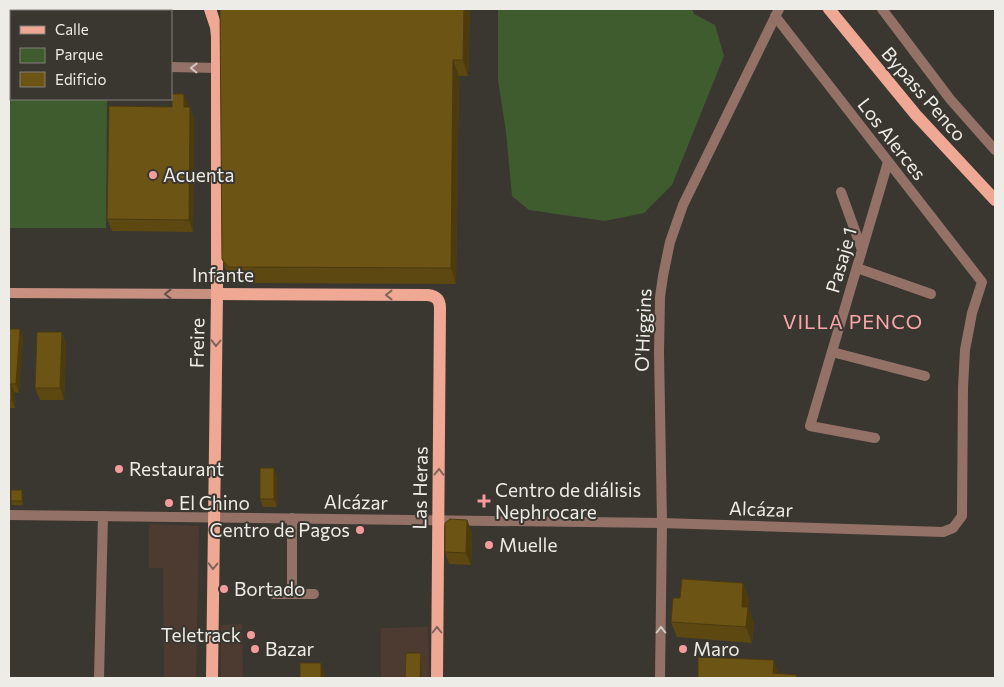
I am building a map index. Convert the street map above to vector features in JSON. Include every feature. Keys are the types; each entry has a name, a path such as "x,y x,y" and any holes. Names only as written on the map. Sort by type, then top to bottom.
{"main road":[{"name":"Freire","path":"210,9 217,37 217,294 212,678"},
{"name":"Bypass Penco","path":"829,9 916,115 995,200"},
{"name":"Infante","path":"9,293 428,295 437,299"},
{"name":"Las Heras","path":"437,299 440,308 437,678"}],"street":[{"path":"882,9 950,99 995,150"},
{"name":"Los Alerces","path":"777,13 888,162 982,282 972,313 964,360 963,511 957,524 943,532"},
{"name":"O'Higgins","path":"660,678 662,523 659,322 660,297 667,256 683,205 777,13"},
{"path":"172,67 216,68"},
{"name":"Pasaje 1","path":"875,438 810,426 888,162"},
{"path":"841,192 862,250"},
{"path":"857,268 931,294"},
{"path":"832,352 924,376"},
{"name":"Alcázar","path":"9,514 662,523 943,532"},
{"path":"99,678 103,516"},
{"path":"292,518 292,594"},
{"path":"274,594 314,594"}],"shaded area":[{"path":"149,524 199,526 196,678 164,678 163,568 149,568"},
{"path":"242,624 243,678 221,678 221,625"},
{"path":"428,627 429,678 381,678 381,628"}],"green space":[{"path":"498,9 692,9 694,14 715,25 724,56 672,185 644,213 605,221 529,210 512,196 506,132 498,80"},
{"path":"9,98 10,100 107,100 106,228 9,228"}],"building":[{"path":"220,9 464,9 463,60 453,60 451,268 228,267 222,259"},
{"name":"Acuenta","path":"172,94 184,94 184,107 190,107 189,220 107,219 109,106 172,107"},
{"path":"9,329 20,329 16,384 11,384 12,400 9,400"},
{"path":"37,332 62,332 60,388 35,388"},
{"path":"260,468 274,468 274,499 260,499"},
{"path":"11,490 22,490 22,501 11,501"},
{"path":"450,519 467,520 466,553 445,552 445,523"},
{"path":"682,579 743,583 742,607 748,607 746,627 671,622 673,598 680,598"},
{"path":"406,653 421,653 420,678 405,678"},
{"path":"698,657 774,660 773,673 797,675 796,678 698,678"},
{"path":"300,663 321,663 321,678 300,678"}],"place":[{"name":"Acuenta","path":"153,175"},
{"name":"Restaurant","path":"119,469"},
{"name":"Centro de diálisis Nephrocare","path":"484,501"},
{"name":"El Chino","path":"169,503"},
{"name":"Centro de Pagos","path":"360,530"},
{"name":"Muelle","path":"489,545"},
{"name":"Bortado","path":"224,589"},
{"name":"Teletrack","path":"251,635"},
{"name":"Bazar","path":"255,649"},
{"name":"Maro","path":"683,649"}],"district":[{"name":"VILLA PENCO","path":"853,322"}]}
